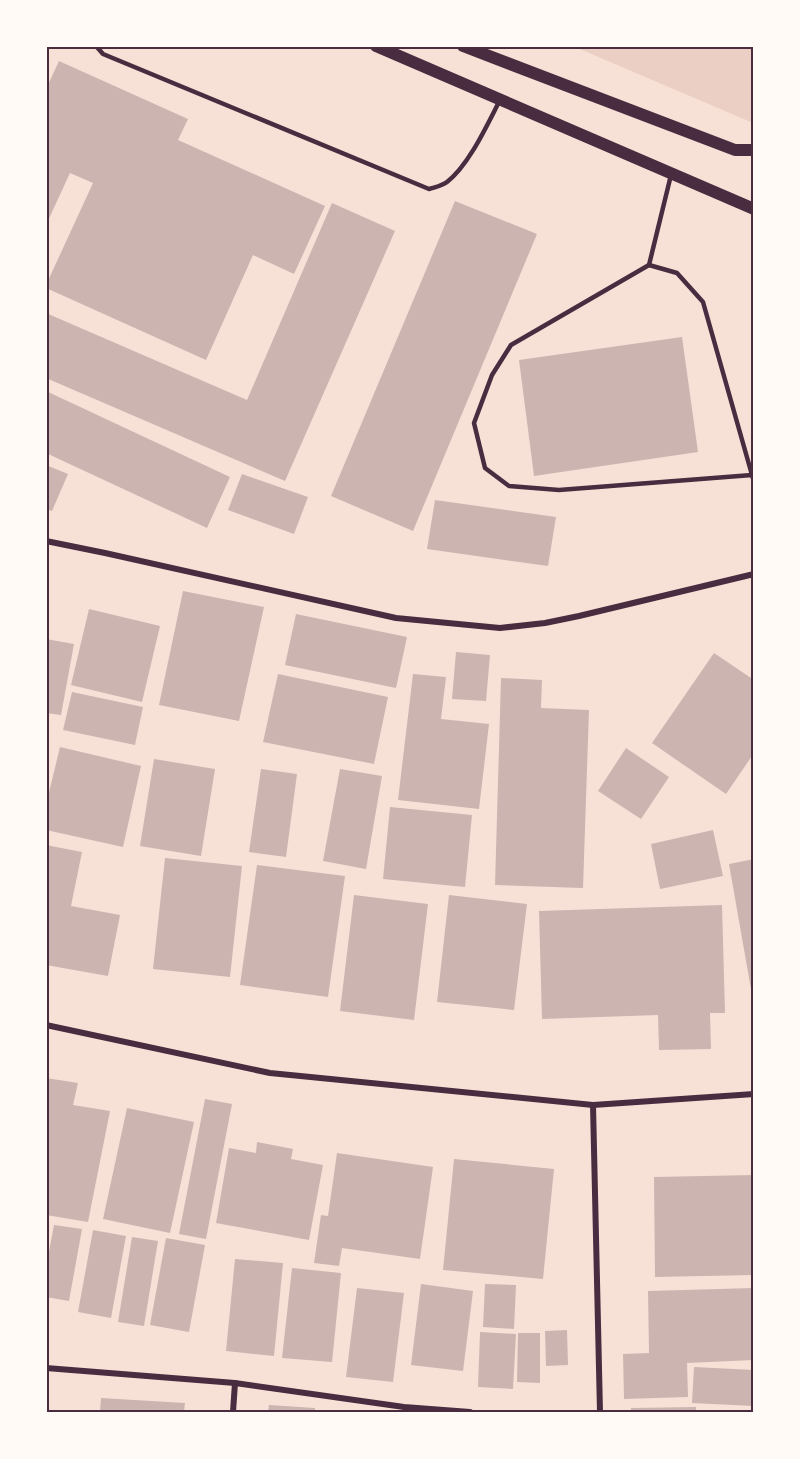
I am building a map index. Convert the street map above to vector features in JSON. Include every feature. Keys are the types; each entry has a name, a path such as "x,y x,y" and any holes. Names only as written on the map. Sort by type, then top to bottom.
{"main road":[{"path":"376,46 753,209"},
{"path":"463,46 735,150 753,150"}],"street":[{"path":"46,541 396,618 500,628 579,616 753,574"},
{"path":"46,1025 270,1073 593,1105 753,1094"},
{"path":"593,1105 600,1413"},
{"path":"46,1368 235,1383 404,1410 470,1413"},
{"path":"233,1413 235,1383"}],"lane":[{"path":"96,46 103,54 429,189 445,184 457,173 481,138 500,100"},
{"path":"649,266 671,174"},
{"path":"752,475 559,490 509,486 485,468 474,423 492,375 511,345 649,266 678,273 703,302 752,475 753,482"}],"shaded area":[{"path":"575,47 753,47 753,123"}],"building":[{"path":"59,61 188,119 178,140 325,206 294,274 253,255 206,360 46,288 93,183 70,173 46,225 46,89"},
{"path":"455,201 537,234 413,531 331,496"},
{"path":"332,203 395,231 285,481 46,378 46,313 247,400"},
{"path":"682,337 698,452 534,476 519,360"},
{"path":"46,391 230,477 207,528 46,453"},
{"path":"46,465 68,474 52,511 46,509"},
{"path":"242,474 308,497 294,534 228,510"},
{"path":"435,500 556,517 548,566 427,549"},
{"path":"183,591 264,607 239,721 159,705"},
{"path":"89,609 160,626 142,702 71,685"},
{"path":"296,614 407,637 396,688 285,665"},
{"path":"46,639 74,644 61,715 46,713"},
{"path":"456,652 490,655 486,701 452,699"},
{"path":"714,653 754,680 754,753 726,794 652,743"},
{"path":"278,674 388,697 374,764 263,742"},
{"path":"413,674 446,677 441,719 489,724 479,809 398,800"},
{"path":"501,678 542,680 541,708 589,710 583,888 495,885"},
{"path":"72,692 143,707 135,745 63,730"},
{"path":"60,747 141,766 123,847 46,830 46,805"},
{"path":"626,748 669,777 641,819 598,791"},
{"path":"154,759 215,769 201,856 140,846"},
{"path":"261,769 297,774 286,857 249,852"},
{"path":"340,769 382,776 366,869 323,861"},
{"path":"390,807 472,815 465,887 383,879"},
{"path":"713,830 723,876 660,889 651,844"},
{"path":"46,845 82,852 71,906 120,915 108,976 46,965"},
{"path":"165,858 242,866 230,977 153,969"},
{"path":"754,859 754,995 752,995 729,864"},
{"path":"257,865 345,876 328,997 240,985"},
{"path":"354,895 428,904 414,1020 340,1011"},
{"path":"449,895 527,904 514,1010 437,1002"},
{"path":"722,905 725,1013 710,1013 711,1049 659,1050 658,1015 542,1019 539,911"},
{"path":"46,1078 78,1083 73,1105 110,1111 88,1222 46,1215"},
{"path":"205,1099 232,1104 206,1239 179,1234"},
{"path":"127,1108 194,1122 170,1233 103,1219"},
{"path":"257,1142 293,1149 291,1159 323,1165 309,1240 216,1223 229,1148 256,1153"},
{"path":"337,1153 433,1167 420,1259 342,1248 339,1266 314,1263 321,1215 328,1216"},
{"path":"454,1159 554,1169 543,1279 443,1270"},
{"path":"754,1175 754,1275 655,1277 654,1177"},
{"path":"54,1225 82,1229 69,1301 46,1297 46,1268"},
{"path":"93,1230 126,1236 111,1318 78,1312"},
{"path":"132,1237 158,1241 144,1326 118,1322"},
{"path":"166,1238 205,1245 189,1332 150,1325"},
{"path":"235,1259 283,1263 274,1356 226,1351"},
{"path":"292,1268 341,1273 332,1362 282,1358"},
{"path":"421,1284 473,1291 463,1371 411,1365"},
{"path":"485,1284 516,1285 514,1329 483,1327"},
{"path":"357,1288 404,1293 393,1382 346,1377"},
{"path":"754,1288 754,1360 687,1363 688,1397 624,1399 623,1354 649,1353 648,1291"},
{"path":"567,1330 568,1365 546,1366 545,1331"},
{"path":"480,1332 516,1334 513,1389 478,1387"},
{"path":"518,1333 540,1333 540,1383 517,1382"},
{"path":"694,1367 754,1370 754,1406 692,1403"},
{"path":"101,1398 185,1403 184,1412 100,1412"},
{"path":"269,1405 315,1408 315,1412 268,1412"},
{"path":"696,1407 696,1412 631,1412 631,1408"}]}
